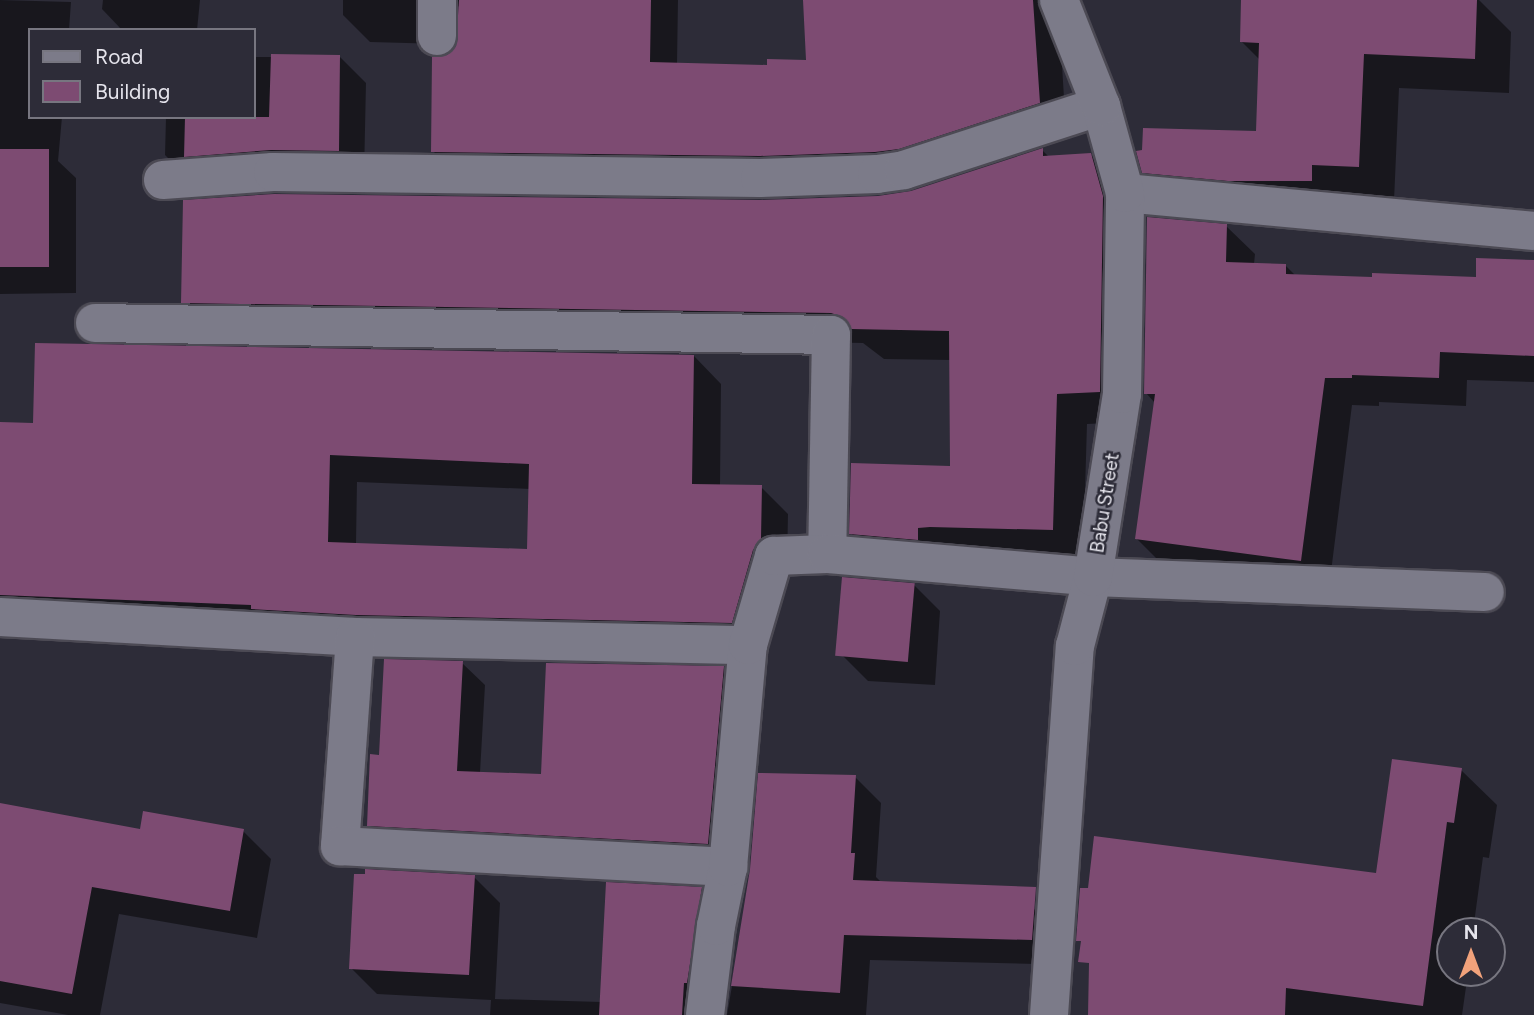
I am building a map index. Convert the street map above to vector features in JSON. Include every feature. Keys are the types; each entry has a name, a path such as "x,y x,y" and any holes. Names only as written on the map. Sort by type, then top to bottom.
{"street":[{"name":"Babu Street","path":"1049,1015 1075,646 1093,577 1122,394 1125,193 1101,106 1059,0"},
{"path":"163,180 273,172 760,178 877,174 904,170 1101,106"},
{"path":"1125,193 1534,231"},
{"path":"95,323 831,335 827,554"},
{"path":"705,1015 716,926 728,867 748,645 774,556 827,554 1093,577 1485,593"},
{"path":"0,617 355,637 748,645"},
{"path":"355,637 340,846 728,867"}],"building":[{"path":"459,0 651,0 650,62 767,65 767,59 806,60 803,0 1033,0 1040,103 899,149 875,152 760,156 431,152 432,57 447,55 456,46"},
{"path":"1241,0 1477,0 1475,59 1364,54 1359,167 1312,165 1312,181 1228,181 1142,173 1136,151 1142,150 1143,128 1256,131 1259,43 1240,42"},
{"path":"271,54 340,55 339,151 271,150 184,157 185,119 269,117"},
{"path":"1043,148 1043,156 1091,153 1103,196 1100,392 1057,394 1053,530 930,527 918,528 918,540 849,534 851,463 950,466 949,331 851,329 843,317 831,313 181,303 183,200 274,194 760,200 878,196 911,191"},
{"path":"0,149 49,149 49,267 0,267"},
{"path":"1147,217 1227,224 1226,262 1286,264 1286,274 1372,277 1372,273 1476,277 1476,258 1534,260 1534,356 1440,352 1439,378 1352,375 1352,378 1325,378 1301,561 1135,539 1155,394 1144,394"},
{"path":"35,343 694,355 692,484 762,485 761,539 753,550 732,623 356,615 251,609 251,605 0,595 0,422 33,423","holes":["330,455 529,464 527,549 328,542"]},
{"path":"842,577 915,583 908,662 835,656"},
{"path":"384,659 463,661 457,771 541,774 546,663 724,666 708,844 367,826 370,754 379,755"},
{"path":"1392,759 1462,768 1454,823 1447,822 1423,1006 1286,988 1285,1015 1088,1015 1089,963 1078,962 1081,941 1076,941 1080,888 1088,888 1094,836 1376,873"},
{"path":"758,773 856,775 851,853 855,853 853,880 1036,887 1032,940 844,935 840,993 731,986 750,869"},
{"path":"0,803 140,829 143,811 244,829 230,911 92,887 72,994 0,981"},
{"path":"365,869 475,875 469,975 349,969 354,874 365,874"},
{"path":"606,882 702,887 687,983 684,983 682,1015 599,1015"}]}
